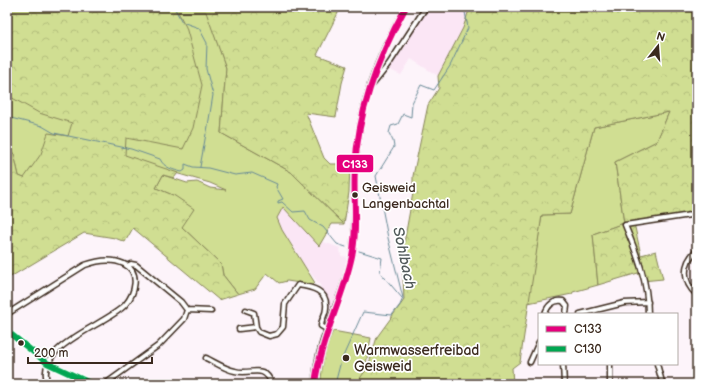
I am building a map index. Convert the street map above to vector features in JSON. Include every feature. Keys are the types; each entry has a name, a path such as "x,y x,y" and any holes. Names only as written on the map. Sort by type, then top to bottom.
{"street":[{"path":"315,384 321,347 343,290 352,255 356,167 367,92 384,45 406,7"},
{"path":"367,92 389,64 426,7"},
{"path":"648,313 644,276 625,225 697,214"},
{"path":"697,250 689,260 685,273 689,286 697,295"},
{"path":"7,314 85,264 97,261 118,262 127,266 135,279 134,292 125,306 73,338 55,352 47,363 45,371 48,384"},
{"path":"127,266 131,264 136,265 181,302 187,310"},
{"path":"246,310 254,312 256,327 261,333 268,336 280,332 285,323 285,304 298,285 315,288 322,293 326,308 321,320 322,326 328,330"},
{"path":"546,313 555,301 563,300 565,303 566,313"},
{"path":"584,313 624,303 648,302"},
{"path":"187,310 211,311"},
{"path":"105,384 159,345 184,319 187,310"},
{"path":"239,329 256,327"},
{"path":"7,331 47,363 92,384"},
{"path":"530,362 538,344"},
{"path":"206,358 236,372 261,371 266,374 272,384"},
{"path":"563,365 564,384"},
{"path":"610,365 610,384"},
{"path":"657,365 660,383 667,384"}],"shaded area":[{"path":"425,7 470,7 463,28 438,76 411,59 401,75 388,69 405,47"},
{"path":"283,206 321,241 340,248 341,256 348,257 332,321 320,285 304,266 297,252 282,230 277,218"}],"green space":[{"path":"7,7 341,7 317,55 347,66 342,83 336,117 306,113 324,158 330,164 350,164 349,192 344,224 291,172 221,133 226,68 206,12 178,12 186,27 202,85 193,128 183,149 126,138 125,155 178,173 174,178 163,175 156,188 175,196 194,209 182,227 221,264 223,275 238,294 219,300 133,228 125,242 115,238 84,233 7,279 7,146 14,154 19,176 24,178 41,154 48,133 68,136 72,123 39,113 7,95"},
{"path":"164,7 205,7 226,68 221,133 291,172 344,224 332,224 319,246 283,207 277,218 282,230 315,283 313,285 287,281 279,283 267,273 255,289 238,294 223,275 221,264 182,227 175,196 156,188 163,175 187,183 197,182 210,188 226,190 210,183 165,170 24,178 19,176 14,154 7,146 7,95 12,98"},
{"path":"470,7 697,7 697,216 634,223 641,255 656,251 663,279 642,281 638,273 598,285 593,234 624,223 615,162 657,141 669,112 594,127 570,214 542,215 520,362 512,368 513,384 356,384 368,367 377,337 404,300 402,254 413,193 413,176 428,105 439,88 438,76 463,28"},
{"path":"669,112 657,141 615,162 624,223 593,234 598,285 573,292 572,294 528,303 542,215 570,214 594,127"},
{"name":"Warmwasserfreibad Geisweid","path":"333,331 371,338 362,384 321,384 324,357"}],"waterway":[{"path":"174,7 182,22 199,28 207,43 206,69 213,95 207,132"},
{"name":"Sohlbach","path":"335,384 341,361 363,312 392,315 400,305 403,298 388,238 376,176 394,147 389,133 391,126 398,124 403,114 411,117 412,103 421,85 434,90 450,66 468,28 465,12 467,7"},
{"path":"7,117 42,126 54,133 131,149 160,159 167,167 182,172 185,170 185,164 193,167 208,168 235,175 252,173 277,184 276,187 283,199 278,201 278,203 282,202 293,212 305,211 310,220 323,227 337,244 346,247"},
{"path":"200,167 206,134"},
{"path":"359,251 382,258 380,272 402,298"}],"transit line":[{"name":"C133","path":"315,384 322,351 348,272 354,245 355,168 360,125 371,84 378,65 406,7"},
{"name":"C130","path":"7,331 47,363 92,384"}],"place":[{"name":"Geisweid Langenbachtal","path":"355,195"},
{"name":"Warmwasserfreibad Geisweid","path":"346,358"}]}
